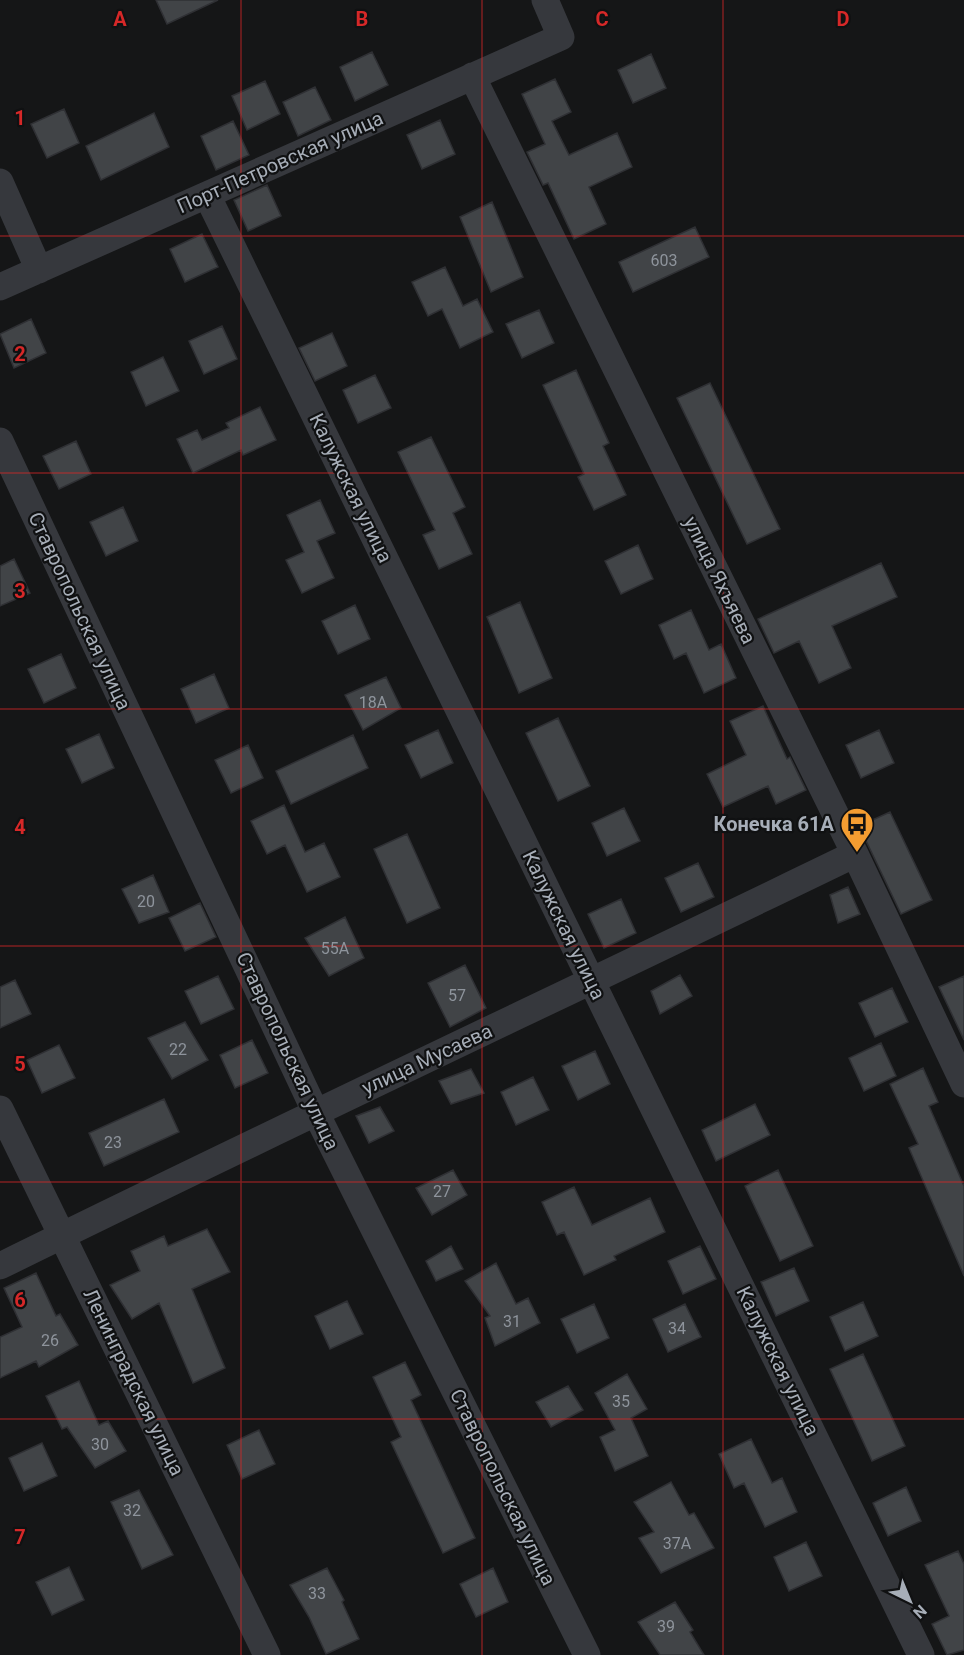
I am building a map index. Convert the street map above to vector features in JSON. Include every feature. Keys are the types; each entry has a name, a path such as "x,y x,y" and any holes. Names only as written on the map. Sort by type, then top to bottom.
{"street":[{"name":"Порт-Петровская улица","path":"0,287 561,37 545,0"},
{"name":"улица Яхъяева","path":"472,76 855,854 964,1084"},
{"path":"0,182 39,270"},
{"name":"Калужская улица","path":"207,195 921,1655"},
{"name":"Ставропольская улица","path":"0,441 315,1111 587,1655"},
{"name":"улица Мусаева","path":"0,1266 315,1111 592,982 855,854"},
{"name":"Ленинградская улица","path":"0,1110 267,1655"}],"building":[{"path":"156,0 218,0 167,24"},
{"path":"372,52 388,85 355,101 340,67"},
{"path":"651,54 666,88 633,103 618,70"},
{"path":"555,79 571,112 552,121 569,155 617,133 632,167 589,187 606,224 574,239 548,183 543,185 527,152 545,144 522,94"},
{"path":"265,81 280,114 247,130 232,96"},
{"path":"315,87 331,120 298,136 283,102"},
{"path":"64,109 79,143 47,158 31,124"},
{"path":"154,113 169,147 101,180 86,146"},
{"path":"440,120 455,154 422,169 407,135"},
{"path":"233,121 249,155 216,170 201,136"},
{"path":"267,185 281,216 248,231 234,200"},
{"path":"492,202 523,277 491,292 460,217"},
{"path":"695,227 709,257 633,292 619,262"},
{"path":"202,234 218,267 185,282 170,249"},
{"path":"445,267 463,306 477,299 493,332 460,348 442,309 428,316 412,282"},
{"path":"539,310 554,343 522,358 506,324"},
{"path":"31,319 46,353 14,368 0,334"},
{"path":"222,326 237,359 204,374 189,341"},
{"path":"332,333 347,366 315,381 299,348"},
{"path":"163,357 179,391 146,406 131,372"},
{"path":"576,370 609,443 603,446 626,495 594,510 578,477 584,474 543,385"},
{"path":"375,375 391,408 358,423 343,390"},
{"path":"710,383 780,529 747,544 677,398"},
{"path":"260,407 276,440 243,455 241,450 193,473 177,439 197,430 202,440 229,428 226,423"},
{"path":"431,437 465,507 453,513 472,554 439,569 423,535 435,530 398,452"},
{"path":"76,441 91,474 59,489 43,456"},
{"path":"320,500 335,533 317,541 334,578 302,593 286,560 304,552 287,515"},
{"path":"123,507 138,541 106,556 90,522"},
{"path":"638,545 653,579 621,594 605,561"},
{"path":"14,559 30,593 0,606 0,566"},
{"path":"881,563 897,597 832,626 851,668 819,683 799,641 774,653 758,619"},
{"path":"520,602 552,678 519,693 487,617"},
{"path":"355,605 370,639 338,654 322,621"},
{"path":"691,610 709,650 721,644 736,678 704,693 686,653 674,659 659,625"},
{"path":"61,654 76,688 44,703 28,669"},
{"path":"214,674 229,708 196,723 181,689"},
{"path":"386,677 401,708 363,730 345,695"},
{"path":"763,706 787,759 790,757 806,790 776,804 768,786 723,807 707,774 746,755 730,721"},
{"path":"558,718 590,786 558,801 526,733"},
{"path":"438,730 453,763 421,778 405,745"},
{"path":"879,730 894,763 861,778 846,745"},
{"path":"99,734 114,768 82,783 66,749"},
{"path":"353,735 368,768 291,804 276,771"},
{"path":"248,745 263,778 231,793 215,760"},
{"path":"284,805 305,852 324,843 340,877 307,892 285,845 267,854 251,821"},
{"path":"624,808 640,841 607,856 592,823"},
{"path":"890,812 932,900 901,914 859,826"},
{"path":"407,834 440,908 407,923 374,849"},
{"path":"698,863 714,897 681,912 665,878"},
{"path":"153,875 169,912 139,923 122,889"},
{"path":"848,887 860,914 838,923 830,895"},
{"path":"621,899 636,933 604,948 588,914"},
{"path":"200,903 216,937 185,951 169,918"},
{"path":"345,917 364,958 329,976 305,938"},
{"path":"465,965 486,1008 450,1027 428,983"},
{"path":"680,975 692,996 660,1014 651,991"},
{"path":"218,976 234,1009 201,1024 185,991"},
{"path":"964,976 964,1040 939,987"},
{"path":"15,980 31,1014 0,1028 0,987"},
{"path":"892,988 908,1022 875,1037 859,1003"},
{"path":"185,1022 208,1060 172,1079 148,1038"},
{"path":"252,1040 268,1073 235,1088 220,1055"},
{"path":"881,1043 896,1076 864,1091 849,1058"},
{"path":"59,1045 75,1078 42,1093 27,1060"},
{"path":"595,1051 610,1084 578,1100 562,1066"},
{"path":"923,1068 938,1102 929,1106 964,1186 964,1276 909,1148 918,1144 890,1084"},
{"path":"471,1069 484,1093 451,1104 439,1081"},
{"path":"533,1077 549,1110 516,1125 501,1092"},
{"path":"164,1099 179,1132 104,1166 89,1133"},
{"path":"755,1104 770,1135 716,1161 702,1130"},
{"path":"380,1107 394,1131 369,1143 356,1116"},
{"path":"453,1170 467,1195 432,1215 416,1188"},
{"path":"778,1170 813,1246 780,1261 745,1186"},
{"path":"574,1187 592,1225 650,1198 665,1232 614,1256 616,1260 584,1275 564,1232 557,1235 542,1202"},
{"path":"207,1229 230,1272 192,1289 225,1368 193,1383 159,1303 132,1319 110,1285 140,1271 131,1251 164,1236 168,1246"},
{"path":"451,1246 463,1269 436,1281 426,1261"},
{"path":"700,1246 716,1279 683,1294 668,1261"},
{"path":"496,1263 516,1304 528,1298 540,1323 495,1346 485,1318 490,1316 465,1281"},
{"path":"794,1268 809,1301 776,1316 761,1282"},
{"path":"36,1273 56,1316 60,1314 78,1345 39,1367 36,1361 0,1378 0,1337 22,1327 4,1288"},
{"path":"347,1301 363,1334 330,1349 315,1316"},
{"path":"863,1302 878,1336 845,1351 830,1317"},
{"path":"594,1304 609,1338 577,1353 561,1319"},
{"path":"685,1304 701,1337 668,1352 653,1319"},
{"path":"863,1354 905,1446 872,1461 830,1369"},
{"path":"405,1362 421,1395 411,1400 475,1538 443,1553 391,1442 401,1437 373,1377"},
{"path":"627,1374 647,1409 631,1418 648,1456 615,1471 600,1437 615,1430 595,1393"},
{"path":"79,1381 99,1425 108,1421 126,1451 95,1468 67,1427 62,1429 46,1396"},
{"path":"568,1386 583,1410 551,1427 536,1402"},
{"path":"259,1430 275,1464 242,1479 227,1445"},
{"path":"751,1439 772,1483 782,1478 797,1512 765,1527 744,1483 734,1488 719,1454"},
{"path":"42,1443 57,1476 24,1491 9,1458"},
{"path":"671,1482 689,1515 694,1513 714,1548 661,1573 639,1538 654,1532 634,1502"},
{"path":"906,1487 921,1521 888,1536 873,1503"},
{"path":"139,1490 173,1555 142,1569 111,1502"},
{"path":"806,1542 822,1576 789,1591 774,1557"},
{"path":"958,1551 964,1564 964,1650 947,1655 932,1624 949,1616 925,1565"},
{"path":"69,1567 84,1600 52,1615 36,1582"},
{"path":"327,1568 344,1600 342,1602 359,1639 326,1654 309,1617 290,1585"},
{"path":"493,1568 508,1602 476,1617 460,1584"},
{"path":"675,1602 693,1630 690,1632 704,1655 660,1655 638,1622"}],"place":[{"name":"Конечка 61А","path":"857,853"}]}
